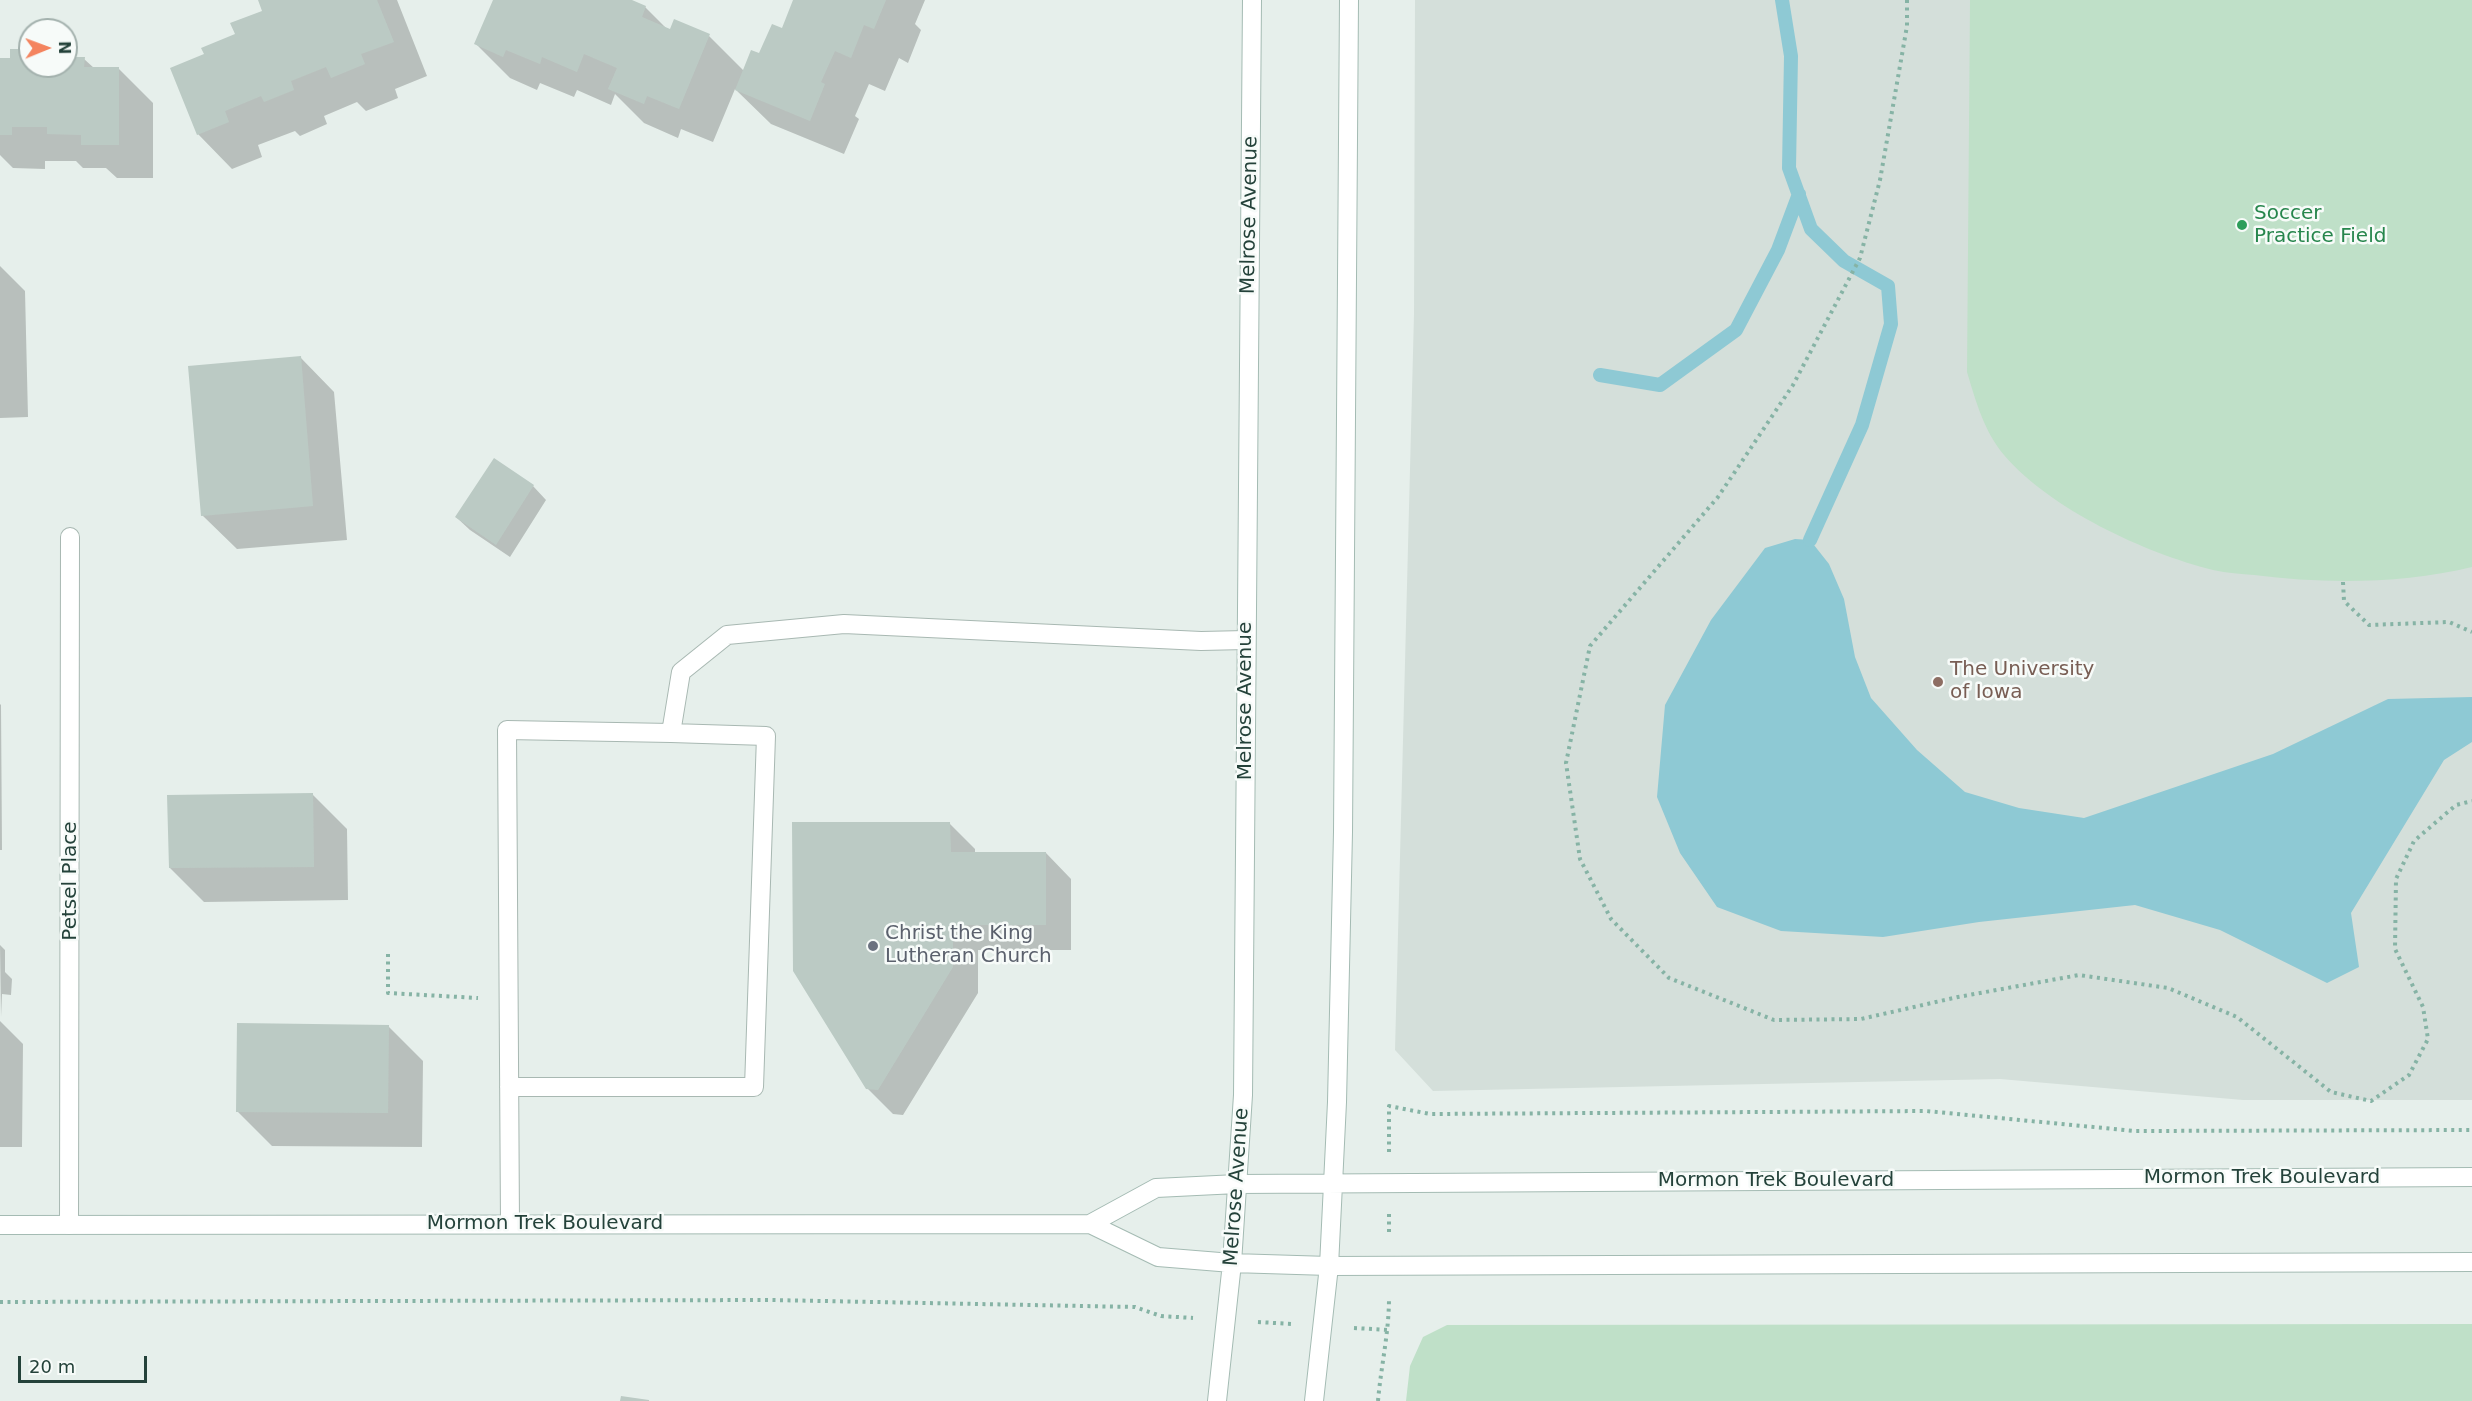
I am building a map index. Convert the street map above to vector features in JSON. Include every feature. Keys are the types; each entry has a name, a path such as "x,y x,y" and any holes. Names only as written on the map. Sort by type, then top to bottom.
{"main road":[{"name":"Melrose Avenue","path":"1217,1401 1232,1263 1243,1095 1252,0"},
{"path":"1314,1401 1329,1266 1334,1183 1343,832 1350,0"},
{"name":"Petsel Place","path":"69,1225 72,647 70,537"},
{"path":"671,733 681,672 727,635 844,624 1201,641 1246,640"},
{"path":"509,1087 754,1087 766,736 507,730 509,999 509,1087 510,1224"},
{"name":"Mormon Trek Boulevard","path":"1090,1224 1156,1188 1237,1184 2472,1177"},
{"name":"Mormon Trek Boulevard","path":"0,1225 1090,1224 1158,1257 1232,1263 1329,1266 2472,1262"}],"path":[{"path":"1907,0 1907,26 1880,180 1860,258 1793,385 1718,497 1590,646 1566,763 1580,859 1611,919 1669,978 1774,1020 1861,1018 1958,997 2079,975 2168,988 2237,1017 2331,1092 2371,1101 2409,1075 2428,1039 2423,1007 2396,949 2396,879 2414,841 2456,805 2472,801"},
{"path":"2343,582 2344,601 2369,625 2449,622 2472,632"},
{"path":"388,954 388,993 509,999"},
{"path":"1389,1106 1430,1114 1926,1111 2135,1131 2472,1130"},
{"path":"0,1302 770,1300 1135,1307 1161,1316 1389,1330 1381,1368 1378,1401"}],"shaded area":[{"name":"The University of Iowa","path":"1415,0 2472,0 2472,1100 2243,1100 2000,1079 1433,1091 1395,1050 1414,314"}],"green space":[{"name":"Soccer Practice Field","path":"1970,0 2472,0 2472,567 2418,577 2363,581 2308,580 2213,570 2129,540 2072,511 2023,475 2004,455 1986,426 1967,372"},
{"path":"2472,1324 2472,1401 1406,1401 1410,1366 1423,1337 1447,1325"}],"water":[{"path":"1795,539 1810,540 1829,564 1844,599 1855,657 1871,698 1917,750 1965,792 2019,808 2084,818 2273,754 2388,699 2472,697 2472,742 2444,760 2351,913 2359,967 2327,983 2220,930 2135,905 1979,922 1883,937 1781,931 1717,907 1680,853 1657,797 1665,705 1711,620 1765,548"}],"building":[{"path":"258,0 377,0 394,42 361,54 365,64 331,78 326,67 291,81 294,90 264,102 261,96 225,111 229,122 197,135 170,68 204,54 201,48 235,34 230,23 262,11"},
{"path":"493,0 632,0 646,6 642,17 670,29 674,19 710,34 679,109 647,96 644,104 608,89 617,68 584,54 577,72 542,57 540,64 506,50 503,57 474,44"},
{"path":"793,0 886,0 874,29 864,25 851,58 835,51 821,82 825,84 810,121 735,90 751,50 759,53 772,24 782,28"},
{"path":"10,49 18,49 18,78 78,78 78,57 85,57 84,67 119,67 119,145 81,145 81,135 47,134 47,127 12,127 12,135 0,135 0,58 10,58"},
{"path":"301,356 313,506 201,516 188,366"},
{"path":"494,458 534,485 496,545 455,517"},
{"path":"313,793 314,867 169,868 167,795"},
{"name":"Christ the King Lutheran Church","path":"792,822 950,822 951,852 1046,852 1046,925 953,925 953,967 878,1090 866,1089 793,971"},
{"path":"237,1023 389,1025 388,1113 236,1112"},
{"path":"621,1396 649,1400 649,1401 620,1401"}],"waterway":[{"path":"1782,0 1791,56 1789,168 1811,229 1844,261 1888,286 1891,324 1862,425 1810,540"},
{"path":"1600,375 1660,385 1736,330 1778,250 1799,194"}],"place":[{"name":"Soccer Practice Field","path":"2242,225"},
{"name":"The University of Iowa","path":"1938,682"},
{"name":"Christ the King Lutheran Church","path":"873,946"}]}
